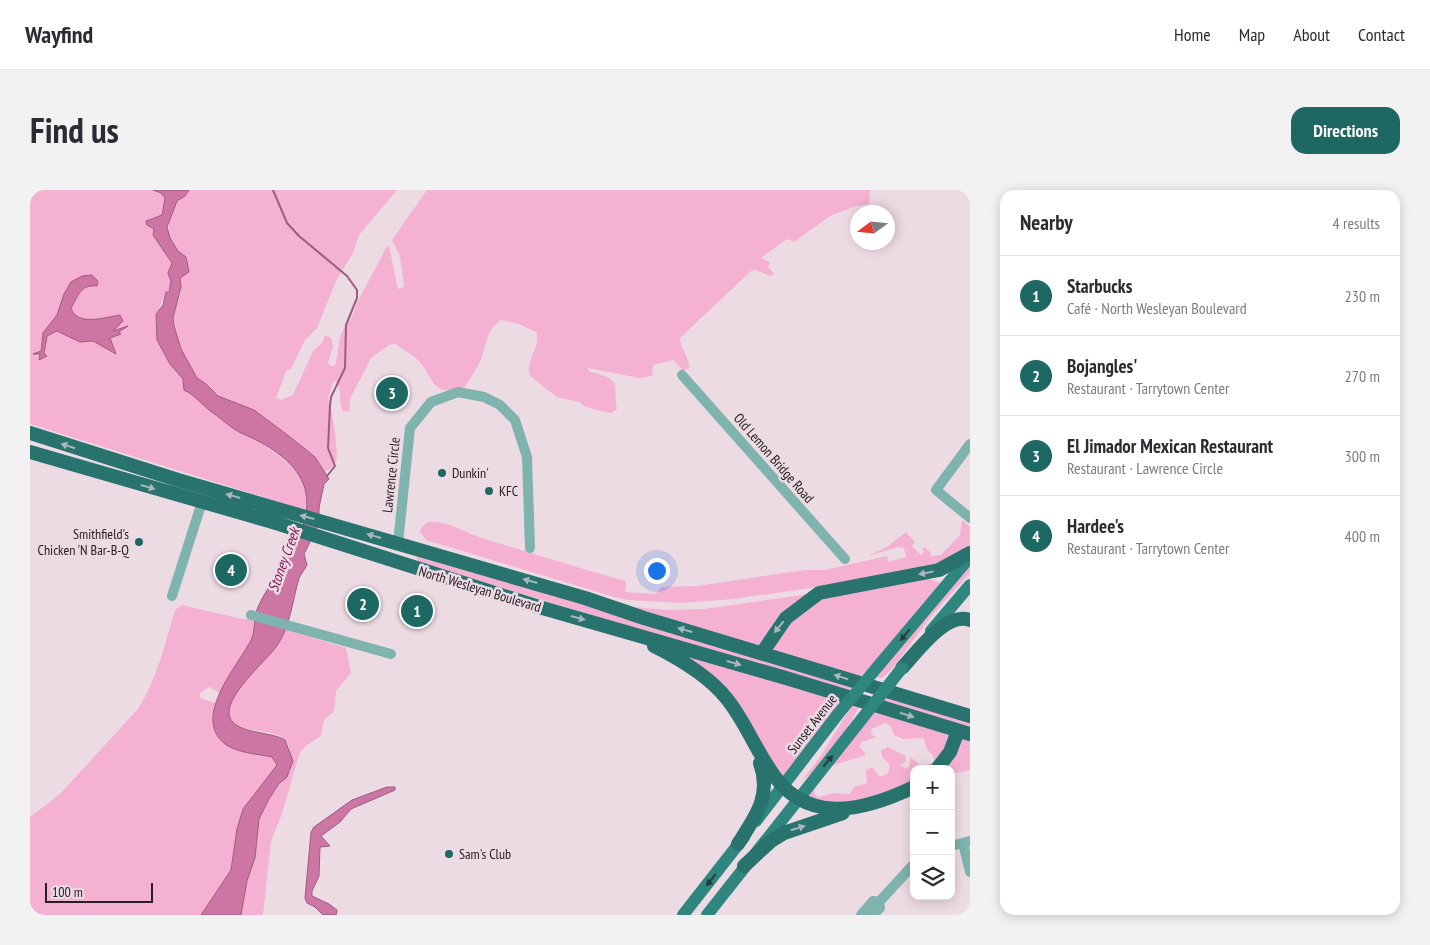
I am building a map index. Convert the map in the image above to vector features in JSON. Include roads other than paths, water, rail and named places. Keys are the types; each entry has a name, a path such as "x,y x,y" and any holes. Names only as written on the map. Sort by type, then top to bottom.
{"highway":[{"name":"North Wesleyan Boulevard","path":"30,433 278,516 329,540 498,595 964,732"},
{"name":"North Wesleyan Boulevard","path":"30,452 202,502 335,525 586,598 904,696"},
{"path":"101,474 106,458"},
{"path":"762,653 786,618 818,593 939,570 970,553"},
{"path":"902,668 945,623 959,618 970,620"},
{"path":"614,628 668,652 704,677 727,699 752,738 768,768 783,786 798,798 813,806 830,810 880,801"},
{"path":"904,696 942,703 970,704"},
{"path":"904,696 970,716"},
{"path":"940,765 964,732"},
{"path":"738,844 762,805 764,797 764,775 752,738"},
{"path":"744,866 771,841 784,833 880,801 910,789"}],"main road":[{"name":"Sunset Avenue","path":"683,915 838,714 970,557"},
{"path":"707,915 798,798 970,585"}],"street":[{"name":"Old Lemon Bridge Road","path":"682,375 845,559"},
{"name":"Lawrence Circle","path":"398,543 410,428 431,402 458,392 484,397 500,404 515,420 527,457 530,548"},
{"path":"970,444 936,490 970,518"},
{"path":"172,596 202,502"},
{"path":"251,615 391,654"},
{"path":"967,842 970,872"},
{"path":"879,902 910,868"},
{"path":"861,915 873,901 879,902"},
{"path":"873,915 880,908 879,902"}],"waterway":[{"path":"273,190 287,223 299,236 347,276 357,290 357,298 346,325 345,368 331,397 328,448 335,466 327,476"}],"place":[{"name":"El Jimador Mexican Restaurant","path":"392,393"},
{"name":"Dunkin'","path":"442,473"},
{"name":"KFC","path":"489,491"},
{"name":"Smithfield's Chicken 'N Bar-B-Q","path":"139,542"},
{"name":"Hardee's","path":"231,570"},
{"name":"Bojangles'","path":"363,604"},
{"name":"Starbucks","path":"417,611"},
{"name":"Sam's Club","path":"449,854"}],"water label":[{"name":"Stoney Creek","path":"284,560"}]}
